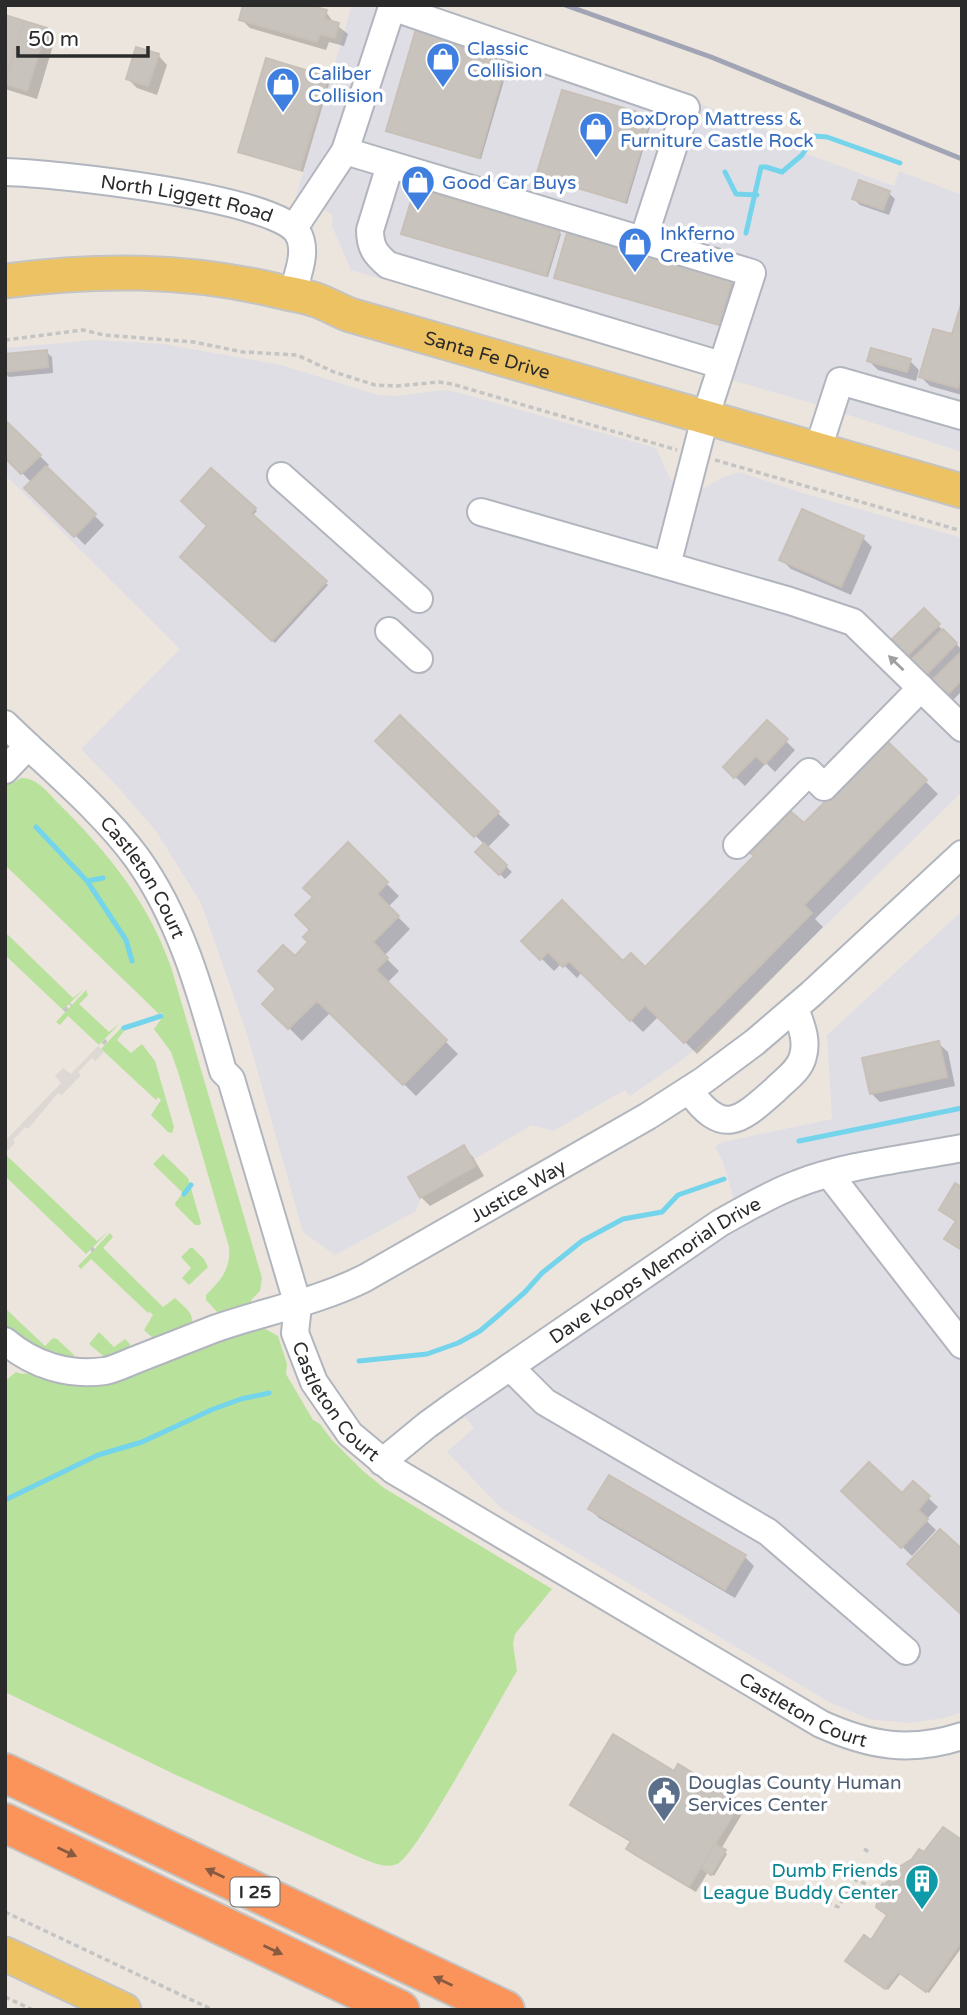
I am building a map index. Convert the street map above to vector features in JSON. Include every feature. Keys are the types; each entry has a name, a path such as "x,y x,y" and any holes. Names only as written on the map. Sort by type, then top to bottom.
{"highway":[{"name":"I 25","path":"5,1773 505,2010"},
{"name":"I 25","path":"5,1823 400,2010"}],"main road":[{"name":"Santa Fe Drive","path":"5,281 64,274 174,274 225,280 317,300 351,315 962,491"},
{"path":"5,1954 124,2010"}],"street":[{"path":"294,228 345,151 392,7 686,108 643,240"},
{"path":"345,151 752,273 705,418 667,565"},
{"path":"390,165 370,230 374,253 388,265 721,365"},
{"name":"North Liggett Road","path":"5,172 77,177 180,192 264,212 294,228 300,238 302,251 292,295"},
{"path":"818,449 840,381 962,416"},
{"path":"281,477 419,598"},
{"path":"481,512 790,601 853,622 962,728"},
{"path":"389,631 419,659"},
{"path":"737,845 809,772 824,787 921,688"},
{"name":"Castleton Court","path":"5,724 123,841 150,878 177,929 211,1026 223,1071 231,1079 298,1305 295,1333 314,1382 350,1434 382,1462 438,1497 821,1724 850,1736 885,1745 928,1745 962,1736"},
{"path":"5,770 28,746"},
{"name":"Justice Way","path":"10,1354 64,1370 106,1371 259,1313 298,1305 343,1289 381,1270 689,1090 755,1042 795,1008 962,854"},
{"path":"689,1090 700,1106 716,1118 746,1116 798,1068 804,1055 805,1038 795,1008"},
{"name":"Dave Koops Memorial Drive","path":"382,1462 427,1425 720,1223 775,1193 829,1174 962,1148"},
{"path":"829,1174 962,1345"},
{"path":"510,1367 545,1402 768,1532 906,1651"}],"path":[{"path":"5,340 83,330 104,335 194,342 243,352 297,355 334,372 387,387 439,382 452,384 962,531"},
{"path":"64,1011 71,1004"},
{"path":"103,1044 108,1038"},
{"path":"864,1849 869,1852"},
{"path":"804,1891 838,1907 857,1879 878,1892 897,1864"},
{"path":"5,1912 212,2010"},
{"path":"5,1997 33,2010"}],"shaded area":[{"path":"352,5 416,5 601,66 762,128 807,154 894,186 899,171 962,195 962,452 818,405 351,270 332,226 333,216 327,211 295,200"},
{"path":"95,340 163,344 281,365 378,395 397,396 443,390 460,393 656,448 671,480 702,489 723,477 739,472 962,538 962,792 715,1033 678,1063 630,1096 625,1090 553,1131 532,1125 473,1160 476,1166 420,1198 416,1211 335,1255 303,1232 247,1034 201,903 156,831 81,749 180,649 5,475 5,348"},
{"path":"962,911 962,1712 944,1718 908,1723 869,1719 831,1703 501,1508 447,1452 474,1428 447,1392 734,1199 723,1162 715,1146 832,1119 827,1035"},
{"path":"98,1046 104,1052 95,1061 92,1058 78,1072 81,1075 62,1095 58,1093 28,1129 25,1127 13,1140 15,1143 5,1153 5,1141 61,1083 55,1076 63,1068 71,1074"}],"green space":[{"path":"21,778 32,780 42,787 94,841 125,879 161,943 171,967 262,1278 260,1291 251,1300 253,1305 219,1314 206,1300 206,1295 227,1268 229,1247 179,1075 171,1052 154,1029 164,1015 161,1012 159,1014 5,865 5,784 8,781 11,784"},
{"path":"5,932 73,998 84,989 63,1010 5,955"},
{"path":"86,990 88,995 79,1004 109,1032 120,1023 99,1045 68,1016 60,1025 56,1022"},
{"path":"123,1026 124,1031 117,1040 131,1053 142,1044 155,1061 174,1127 172,1133 151,1115 161,1100 158,1097 156,1100 101,1049"},
{"path":"5,1154 97,1241 108,1232 86,1254 5,1176"},
{"path":"163,1154 188,1178 200,1225 195,1225 176,1206 175,1203 183,1193 153,1164"},
{"path":"110,1233 113,1237 103,1248 163,1307 175,1298 190,1313 192,1324 154,1339 144,1330 153,1315 150,1312 91,1259 81,1269 78,1266"},
{"path":"190,1248 204,1259 208,1267 189,1285 182,1278 191,1268 181,1257"},
{"path":"5,1308 45,1346 53,1338 57,1339 74,1355 72,1360 64,1360 17,1339 5,1328"},
{"path":"262,1327 278,1336 287,1364 286,1374 313,1420 320,1424 363,1471 384,1488 552,1589 515,1634 513,1644 517,1671 421,1835 397,1864 388,1866 361,1858 176,1775 5,1692 5,1381 16,1372 31,1373 65,1383 115,1381"},
{"path":"99,1332 114,1347 125,1339 130,1344 129,1349 107,1359 89,1344"}],"building":[{"path":"243,5 308,5 327,10 324,19 339,23 335,38 320,34 317,42 239,20"},
{"path":"5,15 24,21 5,81"},
{"path":"24,21 47,28 27,91 5,84"},
{"path":"416,29 508,56 479,158 386,131"},
{"path":"136,47 159,54 148,86 126,79"},
{"name":"Caliber Collision","path":"266,58 328,77 300,170 238,152"},
{"path":"562,90 651,116 625,202 536,176"},
{"path":"859,180 890,191 883,210 852,199"},
{"path":"415,188 560,230 546,276 401,234"},
{"path":"567,233 732,280 719,325 554,278"},
{"path":"962,301 962,376 958,388 919,377 933,329 952,334"},
{"path":"871,348 911,359 907,372 867,361"},
{"path":"47,350 48,367 5,372 5,354"},
{"path":"5,420 41,455 21,474 5,458"},
{"path":"46,466 96,514 74,537 24,488"},
{"path":"211,468 256,508 251,513 327,581 272,641 180,557 207,526 181,501"},
{"path":"802,509 864,536 841,587 779,560"},
{"path":"924,608 940,624 905,658 889,642"},
{"path":"943,629 957,643 925,676 910,661"},
{"path":"962,651 962,680 945,697 930,682"},
{"path":"400,715 499,812 474,837 375,741"},
{"path":"767,720 788,739 765,764 756,756 734,778 723,767"},
{"path":"886,740 927,780 804,905 812,913 684,1043 645,1005 630,1021 569,961 563,967 548,952 540,960 521,941 562,900 623,961 631,953 645,967 754,856 747,850 788,809 804,823"},
{"path":"348,842 388,882 377,894 399,916 373,942 388,958 376,970 447,1040 403,1085 317,1001 288,1029 262,1004 276,989 258,971 283,945 295,956 308,942 303,937 310,930 295,915 313,897 303,888"},
{"path":"484,843 507,865 499,875 475,852"},
{"path":"939,1041 947,1077 870,1094 862,1058"},
{"path":"464,1145 476,1166 420,1198 408,1177"},
{"path":"955,1183 962,1187 960,1249 944,1239 956,1221 939,1210"},
{"path":"869,1462 902,1493 913,1481 930,1496 918,1510 928,1519 901,1548 841,1491"},
{"path":"609,1475 746,1555 725,1590 588,1509"},
{"path":"940,1529 962,1549 962,1615 907,1564"},
{"name":"Douglas County Human Services Center","path":"613,1734 674,1771 678,1764 741,1802 689,1887 626,1849 631,1841 570,1805"},
{"name":"Dumb Friends League Buddy Center","path":"943,1827 962,1840 962,1941 926,1992 898,1972 885,1989 845,1961 864,1935 871,1940 887,1915 876,1907 886,1883 919,1849 924,1852"},
{"path":"715,1844 726,1850 711,1875 701,1868"}],"waterway":[{"path":"746,233 761,167 782,172 802,155 814,136 827,137 900,163"},
{"path":"725,172 736,194 757,195"},
{"path":"36,827 87,881 103,878"},
{"path":"87,881 126,940 132,961"},
{"path":"124,1028 161,1016"},
{"path":"799,1141 962,1108"},
{"path":"359,1361 427,1354 458,1343 480,1331 525,1292 542,1273 582,1241 623,1219 662,1212 678,1195 724,1179"},
{"path":"184,1194 191,1185"},
{"path":"5,1500 98,1455 142,1442 241,1399 269,1393"}],"railway":[{"path":"565,5 711,57 962,159"}],"place":[{"name":"Classic Collision","path":"443,89"},
{"name":"Caliber Collision","path":"283,114"},
{"name":"BoxDrop Mattress & Furniture Castle Rock","path":"596,159"},
{"name":"Good Car Buys","path":"418,212"},
{"name":"Inkferno Creative","path":"635,274"},
{"name":"Douglas County Human Services Center","path":"664,1823"},
{"name":"Dumb Friends League Buddy Center","path":"922,1911"}]}
